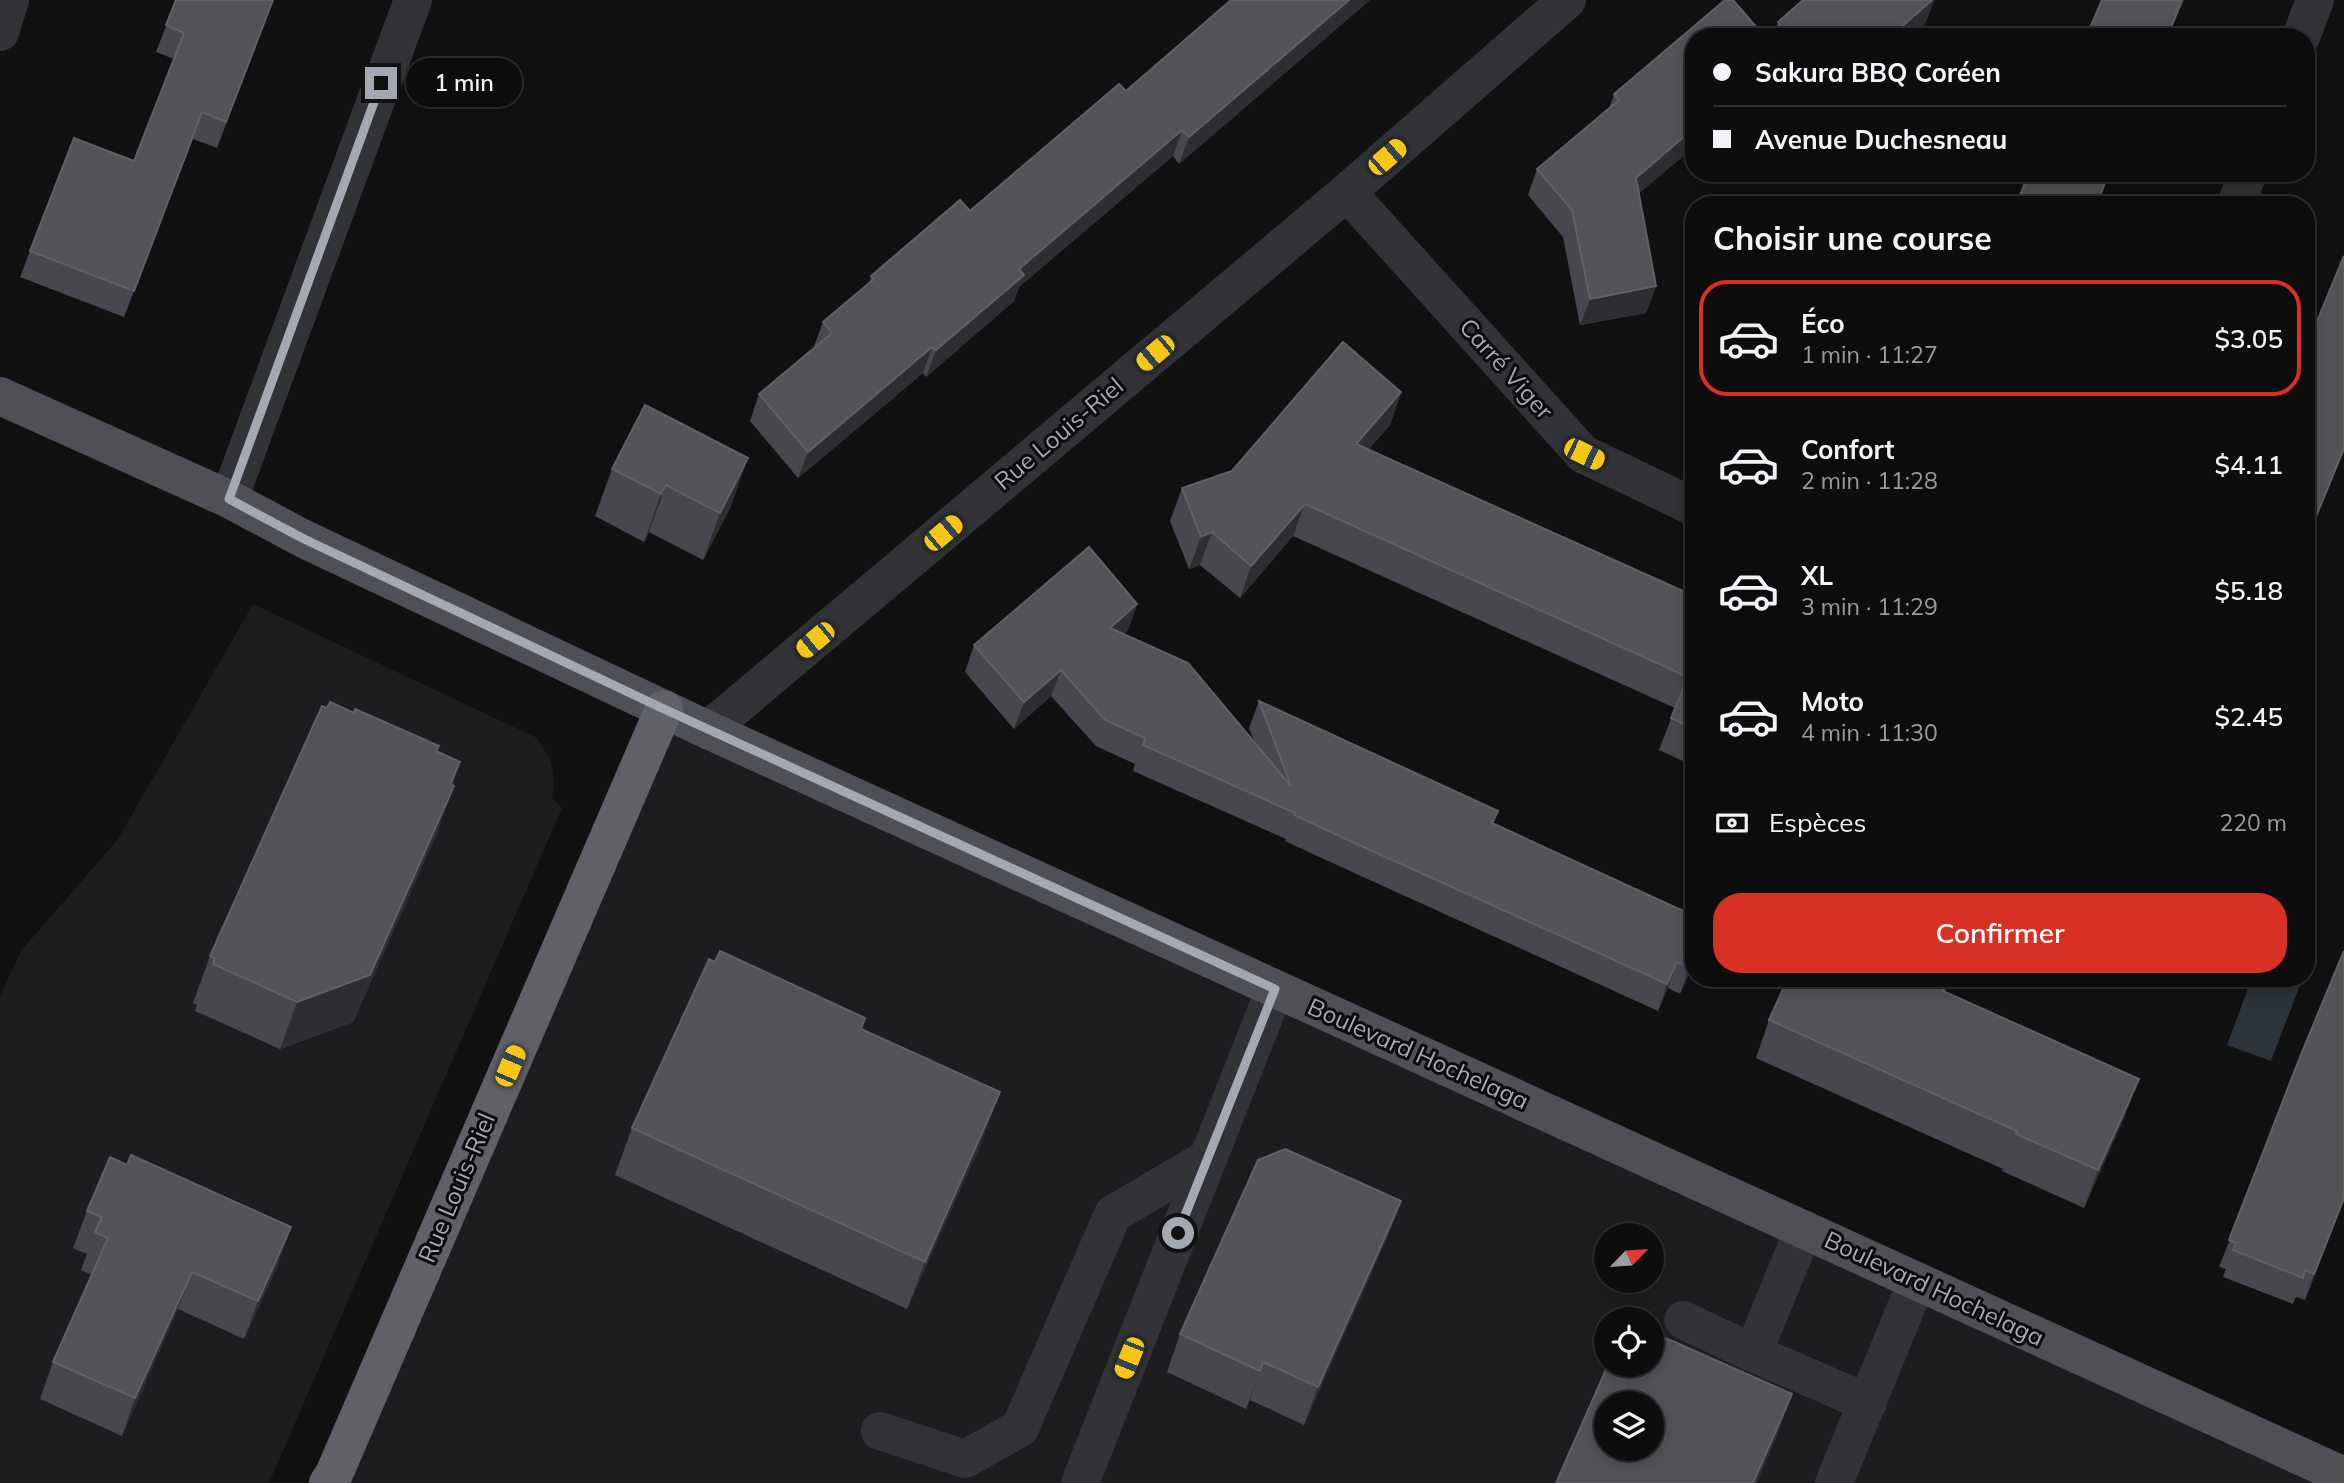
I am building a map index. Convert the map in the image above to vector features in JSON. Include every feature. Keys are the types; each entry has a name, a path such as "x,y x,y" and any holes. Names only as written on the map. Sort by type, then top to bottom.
{"highway":[{"name":"Rue Louis-Riel","path":"332,1480 664,709"}],"main road":[{"name":"Boulevard Hochelaga","path":"0,396 229,499 304,539 708,730 2344,1476"}],"street":[{"path":"0,32 10,0"},
{"path":"229,499 412,0"},
{"name":"Rue Louis-Riel","path":"708,730 1347,192 1567,0"},
{"path":"2304,28 2315,0"},
{"name":"Carré Viger","path":"1347,192 1584,454 1685,503"},
{"path":"1080,1483 1275,989"},
{"path":"880,1431 965,1459 1020,1428 1113,1214 1208,1158"},
{"path":"1754,1353 1804,1229"},
{"path":"1833,1483 1916,1281"},
{"path":"1683,1320 1868,1403"}],"shaded area":[{"path":"253,604 537,738 551,761 554,781 552,798 562,808 269,1483 0,1483 0,996 21,951 118,839"},
{"path":"664,709 2315,1483 332,1483"},
{"path":"2249,987 2299,987 2271,1061 2227,1045"}],"building":[{"path":"176,0 273,0 226,122 202,112 134,291 30,251 74,138 134,161 184,33 166,25"},
{"path":"1231,0 1349,0 1189,137 1182,130 1019,269 1024,275 936,350 932,347 808,452 759,394 832,333 823,322 874,279 871,276 960,200 970,211 1119,84 1126,91"},
{"path":"1725,0 1733,0 1757,28 1692,28"},
{"path":"1803,0 1932,0 1900,28 1783,28 1778,22"},
{"path":"2102,0 2182,0 2171,28 2090,28"},
{"path":"1685,34 1685,136 1636,178 1656,286 1590,299 1572,210 1537,169 1619,100 1614,94"},
{"path":"2025,182 2105,182 2100,196 2020,196"},
{"path":"2344,256 2344,448 2315,519 2315,326"},
{"path":"1343,342 1401,392 1356,444 1685,592 1685,676 1305,504 1251,566 1212,532 1201,537 1182,488 1232,471"},
{"path":"645,405 748,458 720,513 666,485 661,494 612,469"},
{"path":"1089,547 1137,604 1110,628 1188,663 1291,786 1259,701 1498,811 1492,823 1685,912 1685,966 1677,962 1667,984 1143,745 1145,738 1105,720 1061,670 1024,702 974,645"},
{"path":"1685,684 1685,725 1671,718"},
{"path":"330,702 354,713 355,709 439,746 436,751 460,762 450,784 454,786 370,975 297,1002 213,964 215,958 210,956 322,706 327,708"},
{"path":"720,951 865,1018 861,1029 1000,1092 925,1262 632,1128 709,959 715,962"},
{"path":"2344,951 2344,1198 2314,1274 2305,1270 2303,1278 2233,1250 2236,1243 2229,1240"},
{"path":"1784,987 1945,987 1943,991 2139,1079 2098,1170 1769,1020"},
{"path":"1285,1149 1401,1201 1318,1387 1263,1362 1260,1371 1180,1334 1258,1160"},
{"path":"131,1155 291,1227 258,1301 192,1272 135,1398 53,1362 108,1238 95,1232 102,1217 87,1211 110,1157 127,1165"},
{"path":"1664,1337 1792,1394 1753,1483 1556,1483 1594,1397 1594,1461 1664,1461 1664,1391 1597,1391 1603,1377 1664,1377"}],"route":[{"path":"381,83 229,499 304,539 664,709 1275,989 1178,1233"}]}
